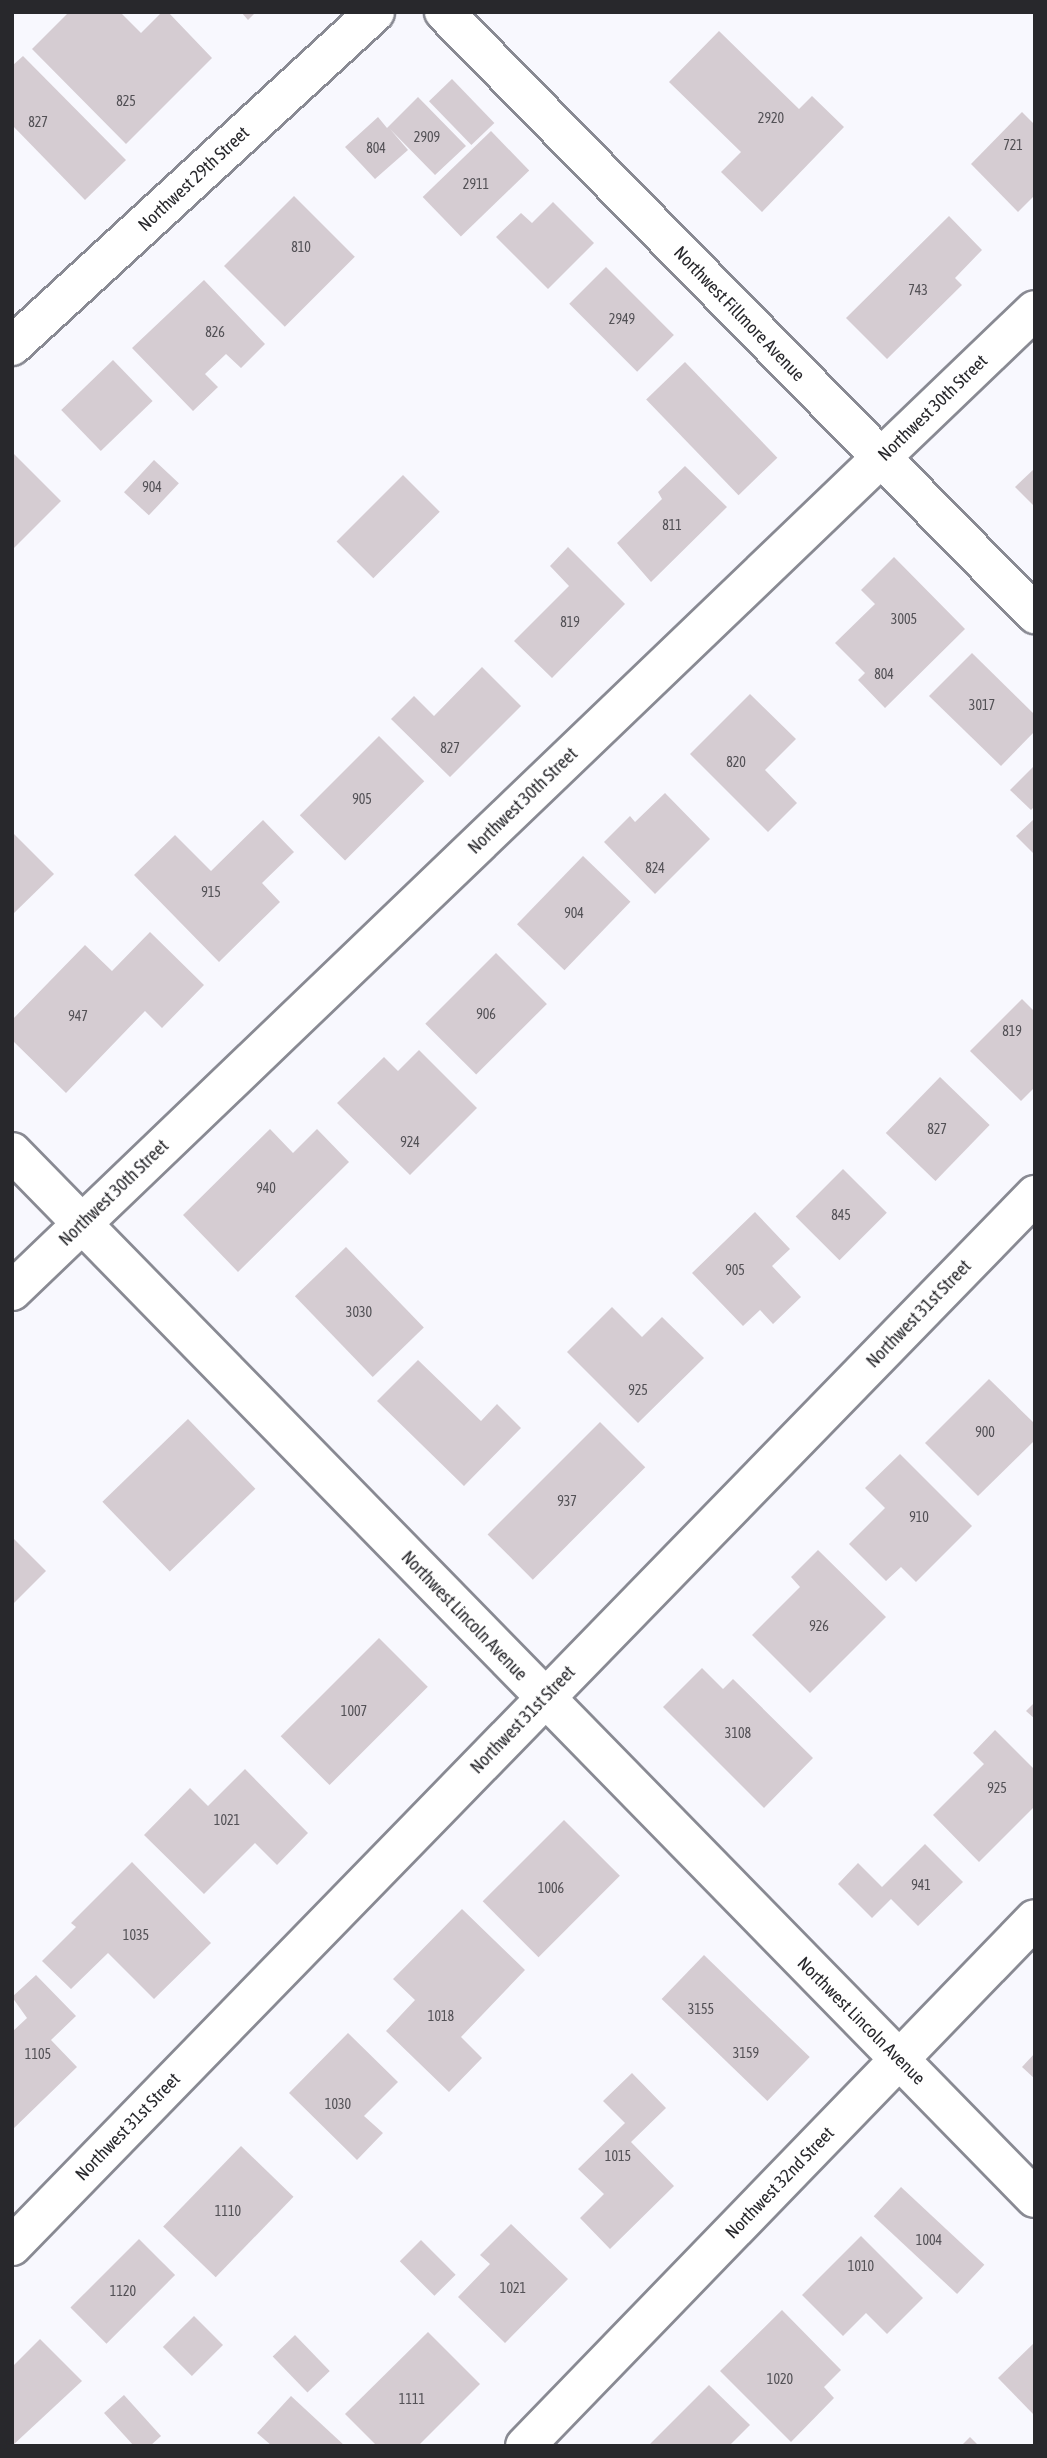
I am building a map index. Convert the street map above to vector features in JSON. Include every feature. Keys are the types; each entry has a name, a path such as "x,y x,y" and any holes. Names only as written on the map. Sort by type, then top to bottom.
{"street":[{"name":"Northwest 29th Street","path":"12,346 375,12"},
{"name":"Northwest Fillmore Avenue","path":"443,12 1035,614"},
{"name":"Northwest 30th Street","path":"12,1291 1035,310"},
{"name":"Northwest Lincoln Avenue","path":"12,1152 1035,2199"},
{"name":"Northwest 31st Street","path":"12,2246 1035,1195"},
{"name":"Northwest 32nd Street","path":"524,2446 1035,1919"}],"building":[{"path":"69,12 120,12 141,33 162,12 168,12 212,58 126,144 32,49"},
{"path":"241,12 256,12 248,20"},
{"path":"719,31 799,109 812,96 844,127 762,212 721,172 741,152 669,82"},
{"path":"23,56 126,160 85,200 12,125 12,66"},
{"path":"452,79 494,123 471,145 429,101"},
{"path":"418,97 466,146 435,175 390,129 408,150 375,179 345,147 378,117 387,128"},
{"path":"1022,112 1035,125 1035,195 1018,212 971,164"},
{"path":"491,131 529,171 461,237 423,197"},
{"path":"294,196 355,257 285,327 224,266"},
{"path":"553,202 594,243 548,289 496,237 521,213 532,223"},
{"path":"949,216 982,250 955,278 962,285 887,359 846,318"},
{"path":"606,267 674,335 637,372 569,304"},
{"path":"204,280 265,344 241,368 226,354 205,374 218,387 193,411 132,348"},
{"path":"113,360 153,401 101,451 61,410"},
{"path":"685,362 777,458 739,495 646,400"},
{"path":"12,452 61,501 12,550"},
{"path":"154,460 179,483 149,515 124,492"},
{"path":"685,466 727,507 651,582 617,543 662,499 658,492"},
{"path":"1035,468 1035,507 1015,487"},
{"path":"403,475 440,512 373,578 337,541"},
{"path":"568,547 625,604 552,678 514,641 569,586 550,566"},
{"path":"894,557 965,629 885,708 858,680 865,673 835,643 875,604 861,590"},
{"path":"972,653 1035,715 1035,731 1001,766 929,696"},
{"path":"482,667 521,706 450,777 391,719 414,696 434,716"},
{"path":"750,694 796,739 765,770 797,803 768,832 690,754"},
{"path":"379,736 424,781 345,860 300,815"},
{"path":"1035,765 1035,806 1031,810 1010,790"},
{"path":"665,793 710,839 655,894 604,842 630,816 635,822"},
{"path":"1035,818 1035,855 1016,836"},
{"path":"263,820 294,852 262,883 280,902 219,962 134,875 175,835 211,871"},
{"path":"12,832 54,874 12,915"},
{"path":"583,856 630,902 564,970 517,924"},
{"path":"150,932 204,985 162,1028 145,1011 66,1093 12,1040 12,1020 85,945 112,971"},
{"path":"496,953 547,1004 476,1075 425,1024"},
{"path":"1022,999 1035,1012 1035,1087 1021,1101 970,1051"},
{"path":"419,1050 477,1108 410,1175 337,1103 384,1057 398,1071"},
{"path":"940,1077 990,1125 935,1181 886,1133"},
{"path":"270,1129 293,1153 317,1129 349,1162 238,1272 183,1215"},
{"path":"843,1169 887,1213 839,1260 796,1216"},
{"path":"755,1212 790,1249 772,1266 801,1297 773,1324 760,1310 743,1326 692,1273"},
{"path":"346,1247 424,1328 373,1377 295,1296"},
{"path":"612,1307 642,1337 662,1317 704,1358 638,1423 567,1352"},
{"path":"418,1360 481,1421 497,1404 521,1428 464,1486 377,1401"},
{"path":"989,1379 1035,1424 1035,1440 978,1496 925,1443"},
{"path":"188,1419 255,1489 170,1571 102,1502"},
{"path":"600,1422 645,1467 533,1580 488,1534"},
{"path":"900,1454 972,1526 916,1582 901,1567 886,1581 849,1544 885,1508 865,1488"},
{"path":"12,1537 46,1571 12,1605"},
{"path":"818,1550 886,1617 810,1693 752,1635 800,1587 791,1577"},
{"path":"379,1638 428,1687 330,1785 281,1736"},
{"path":"702,1668 723,1689 733,1679 813,1758 764,1808 663,1707"},
{"path":"1035,1702 1035,1719 1026,1711"},
{"path":"995,1730 1035,1770 1035,1806 979,1862 933,1815 984,1764 973,1753"},
{"path":"245,1769 308,1833 277,1865 255,1843 204,1894 144,1835 190,1788 208,1806"},
{"path":"564,1820 620,1876 539,1957 483,1901"},
{"path":"925,1844 963,1882 918,1926 891,1899 872,1918 838,1884 858,1863 882,1887"},
{"path":"132,1862 211,1943 154,1999 108,1953 71,1989 42,1961 76,1927 71,1923"},
{"path":"462,1909 525,1970 461,2037 482,2058 449,2092 386,2031 415,2000 393,1979"},
{"path":"704,1955 810,2057 767,2101 662,1999"},
{"path":"36,1975 76,2016 51,2040 77,2067 12,2130 12,2032 27,2018 12,1997"},
{"path":"348,2033 398,2082 364,2116 383,2133 357,2160 289,2093"},
{"path":"1035,2053 1035,2079 1022,2067"},
{"path":"632,2073 666,2108 631,2142 674,2186 610,2249 580,2218 604,2194 578,2169 625,2123 603,2101"},
{"path":"241,2146 294,2197 216,2277 163,2227"},
{"path":"901,2187 984,2265 957,2294 874,2216"},
{"path":"511,2224 568,2279 505,2343 458,2297 490,2264 480,2255"},
{"path":"861,2236 923,2298 887,2334 866,2313 843,2336 802,2295"},
{"path":"139,2239 175,2275 106,2344 70,2308"},
{"path":"421,2240 456,2275 434,2296 400,2261"},
{"path":"782,2310 841,2370 824,2387 834,2398 791,2442 720,2371"},
{"path":"194,2316 223,2345 192,2376 163,2347"},
{"path":"428,2332 480,2384 418,2446 377,2446 345,2414"},
{"path":"295,2335 330,2371 307,2393 273,2357"},
{"path":"40,2339 82,2381 12,2446 12,2367"},
{"path":"1035,2342 1035,2416 998,2378"},
{"path":"709,2385 750,2425 729,2446 648,2446"},
{"path":"124,2395 161,2436 150,2446 134,2446 104,2413"},
{"path":"291,2396 345,2446 272,2446 257,2433"},
{"path":"970,2437 979,2446 961,2446"}]}
